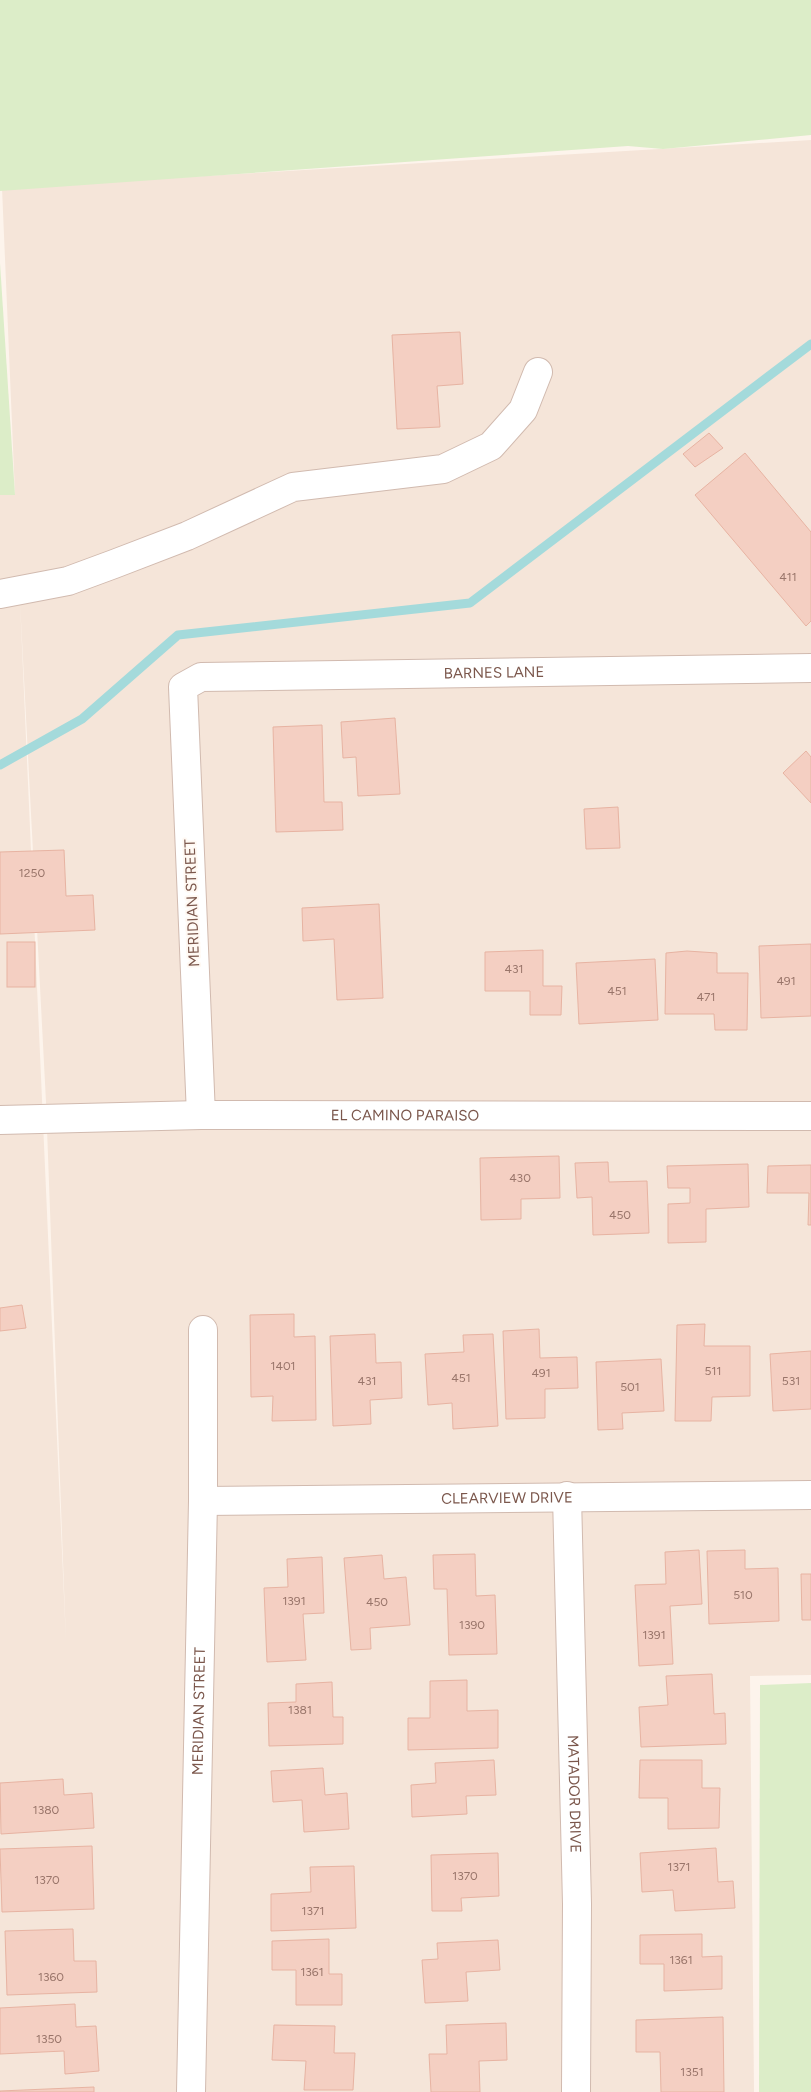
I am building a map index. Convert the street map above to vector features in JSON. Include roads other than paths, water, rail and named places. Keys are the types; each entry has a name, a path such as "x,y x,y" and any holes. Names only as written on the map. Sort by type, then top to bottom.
{"street":[{"path":"0,594 68,581 187,536 293,487 443,469 491,446 523,410 538,372"},
{"name":"BARNES LANE","path":"185,690 183,687 200,677 811,668"},
{"name":"MERIDIAN STREET","path":"185,690 201,1116"},
{"name":"EL CAMINO PARAISO","path":"0,1120 201,1116 811,1116"},
{"name":"MERIDIAN STREET","path":"191,2092 203,1501 204,1330"},
{"name":"CLEARVIEW DRIVE","path":"203,1501 811,1494"},
{"name":"MATADOR DRIVE","path":"567,1496 577,1904 576,2092"}],"waterway":[{"path":"0,765 82,719 178,635 470,603 811,344"}]}
